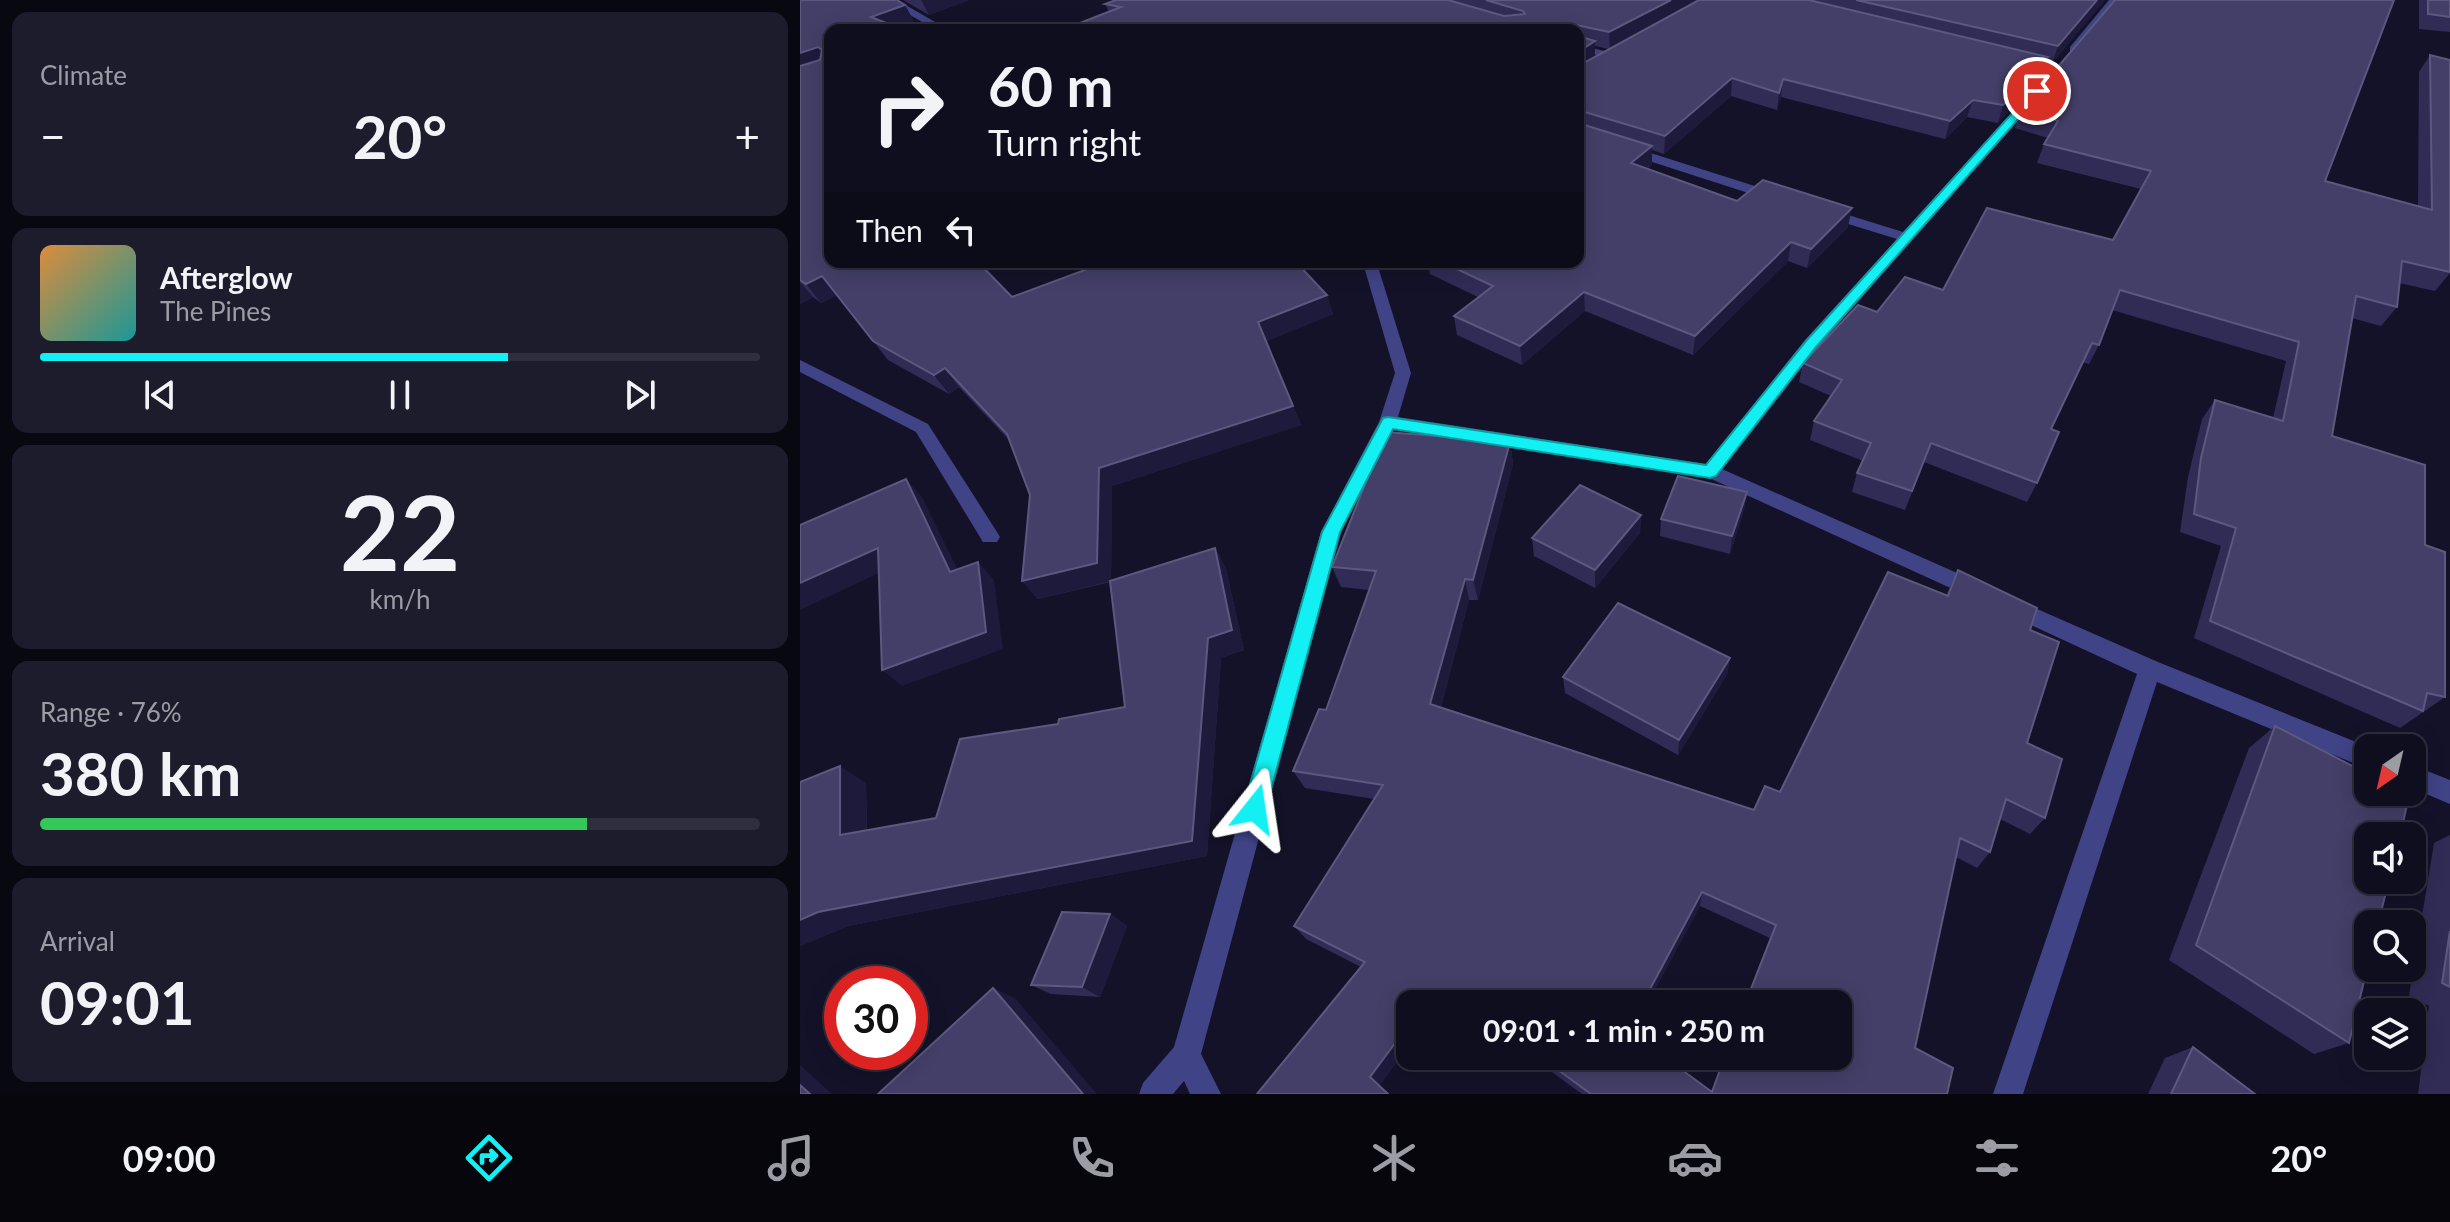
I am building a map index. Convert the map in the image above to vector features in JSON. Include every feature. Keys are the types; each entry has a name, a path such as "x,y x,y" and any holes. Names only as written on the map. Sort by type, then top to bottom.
{"street":[{"path":"889,0 930,24"},
{"path":"2066,59 2114,0"},
{"path":"1584,49 1611,56"},
{"path":"1600,64 1625,49"},
{"path":"1710,471 1811,344 2056,70 2041,67"},
{"path":"1584,136 1785,200"},
{"path":"1815,209 1904,237"},
{"path":"1154,1094 1186,1055 1331,532 1388,422 1403,373 1370,268"},
{"path":"800,365 922,428 990,537"},
{"path":"1388,422 1710,471 2150,669 2354,752"},
{"path":"2008,1094 2150,669"},
{"path":"2426,782 2450,792"},
{"path":"1186,1055 1206,1094"}],"building":[{"path":"800,0 897,0 905,5 871,17 889,24 824,24 824,268 984,268 1012,297 1090,268 1302,268 1327,295 1258,322 1293,406 1099,468 1097,563 1022,581 1030,495 1007,434 945,368 934,375 873,341 822,276 806,284 800,280 800,66 820,60 822,50 818,47 800,53"},
{"path":"1116,0 1448,0 1504,16 1525,14 1486,0 1671,0 1609,32 1584,27 1584,24 1077,24 1121,7 1105,4"},
{"path":"1699,0 1809,0 2048,57 2003,105 1973,100 1950,121 1783,79 1779,93 1732,78 1665,136 1584,112 1584,63"},
{"path":"1856,0 2097,0 2058,46"},
{"path":"2115,0 2394,0 2325,181 2432,210 2430,55 2450,60 2450,272 2402,261 2397,307 2356,296 2332,436 2425,465 2425,545 2445,552 2445,697 2427,693 2423,711 2210,621 2236,528 2194,514 2201,458 2215,400 2283,421 2299,342 2120,290 2099,345 2092,343 2051,429 2059,432 2037,483 1931,443 1912,491 1857,473 1871,443 1814,421 1842,380 1803,363 1858,305 1877,312 1905,277 1943,290 1987,208 2113,240 2151,171 2044,144 2058,121 2021,110"},
{"path":"2428,0 2450,0 2450,17 2428,14"},
{"path":"1584,38 1595,41 1584,48"},
{"path":"1584,125 1652,146 1631,163 1737,201 1763,180 1852,208 1811,249 1791,242 1695,336 1584,292 1520,346 1454,316 1493,286 1455,268 1584,268"},
{"path":"1386,432 1510,442 1473,580 1465,579 1430,704 1754,810 1765,786 1780,792 1888,572 1948,596 1958,570 2037,608 2030,630 2059,642 2027,743 2062,759 2045,818 2006,799 1990,852 1960,838 1915,1048 1953,1068 1947,1094 1591,1094 1558,1070 1682,1070 1712,1092 1720,1070 1852,1070 1852,990 1750,990 1776,925 1702,892 1650,990 1396,990 1396,1042 1370,1077 1388,1094 1257,1094 1365,962 1294,926 1383,785 1293,771 1319,709 1326,710 1376,571 1332,567"},
{"path":"1678,476 1747,492 1732,536 1661,519"},
{"path":"906,479 950,572 978,562 986,632 882,670 878,548 800,583 800,525"},
{"path":"1580,485 1641,515 1595,570 1532,538"},
{"path":"1215,548 1232,630 1208,638 1192,841 818,912 800,920 800,782 840,766 840,835 936,818 960,739 1058,724 1059,719 1125,707 1110,581"},
{"path":"1618,603 1730,658 1679,740 1563,677"},
{"path":"2275,726 2354,767 2354,806 2407,806 2403,822 2354,822 2354,894 2386,894 2382,910 2354,910 2354,982 2364,982 2360,998 2354,998 2354,1022 2349,1043 2196,945"},
{"path":"1062,912 1110,914 1082,987 1031,985"},
{"path":"2450,931 2450,987 2442,983"},
{"path":"993,988 1083,1094 878,1094 904,1070 928,1070 928,1048"},
{"path":"2193,1047 2231,1076 2255,1094 2171,1094"},
{"path":"800,1085 810,1094 800,1094"}],"route":[{"path":"1255,809 1331,532 1388,422 1710,471 1811,344 2037,91"}]}
